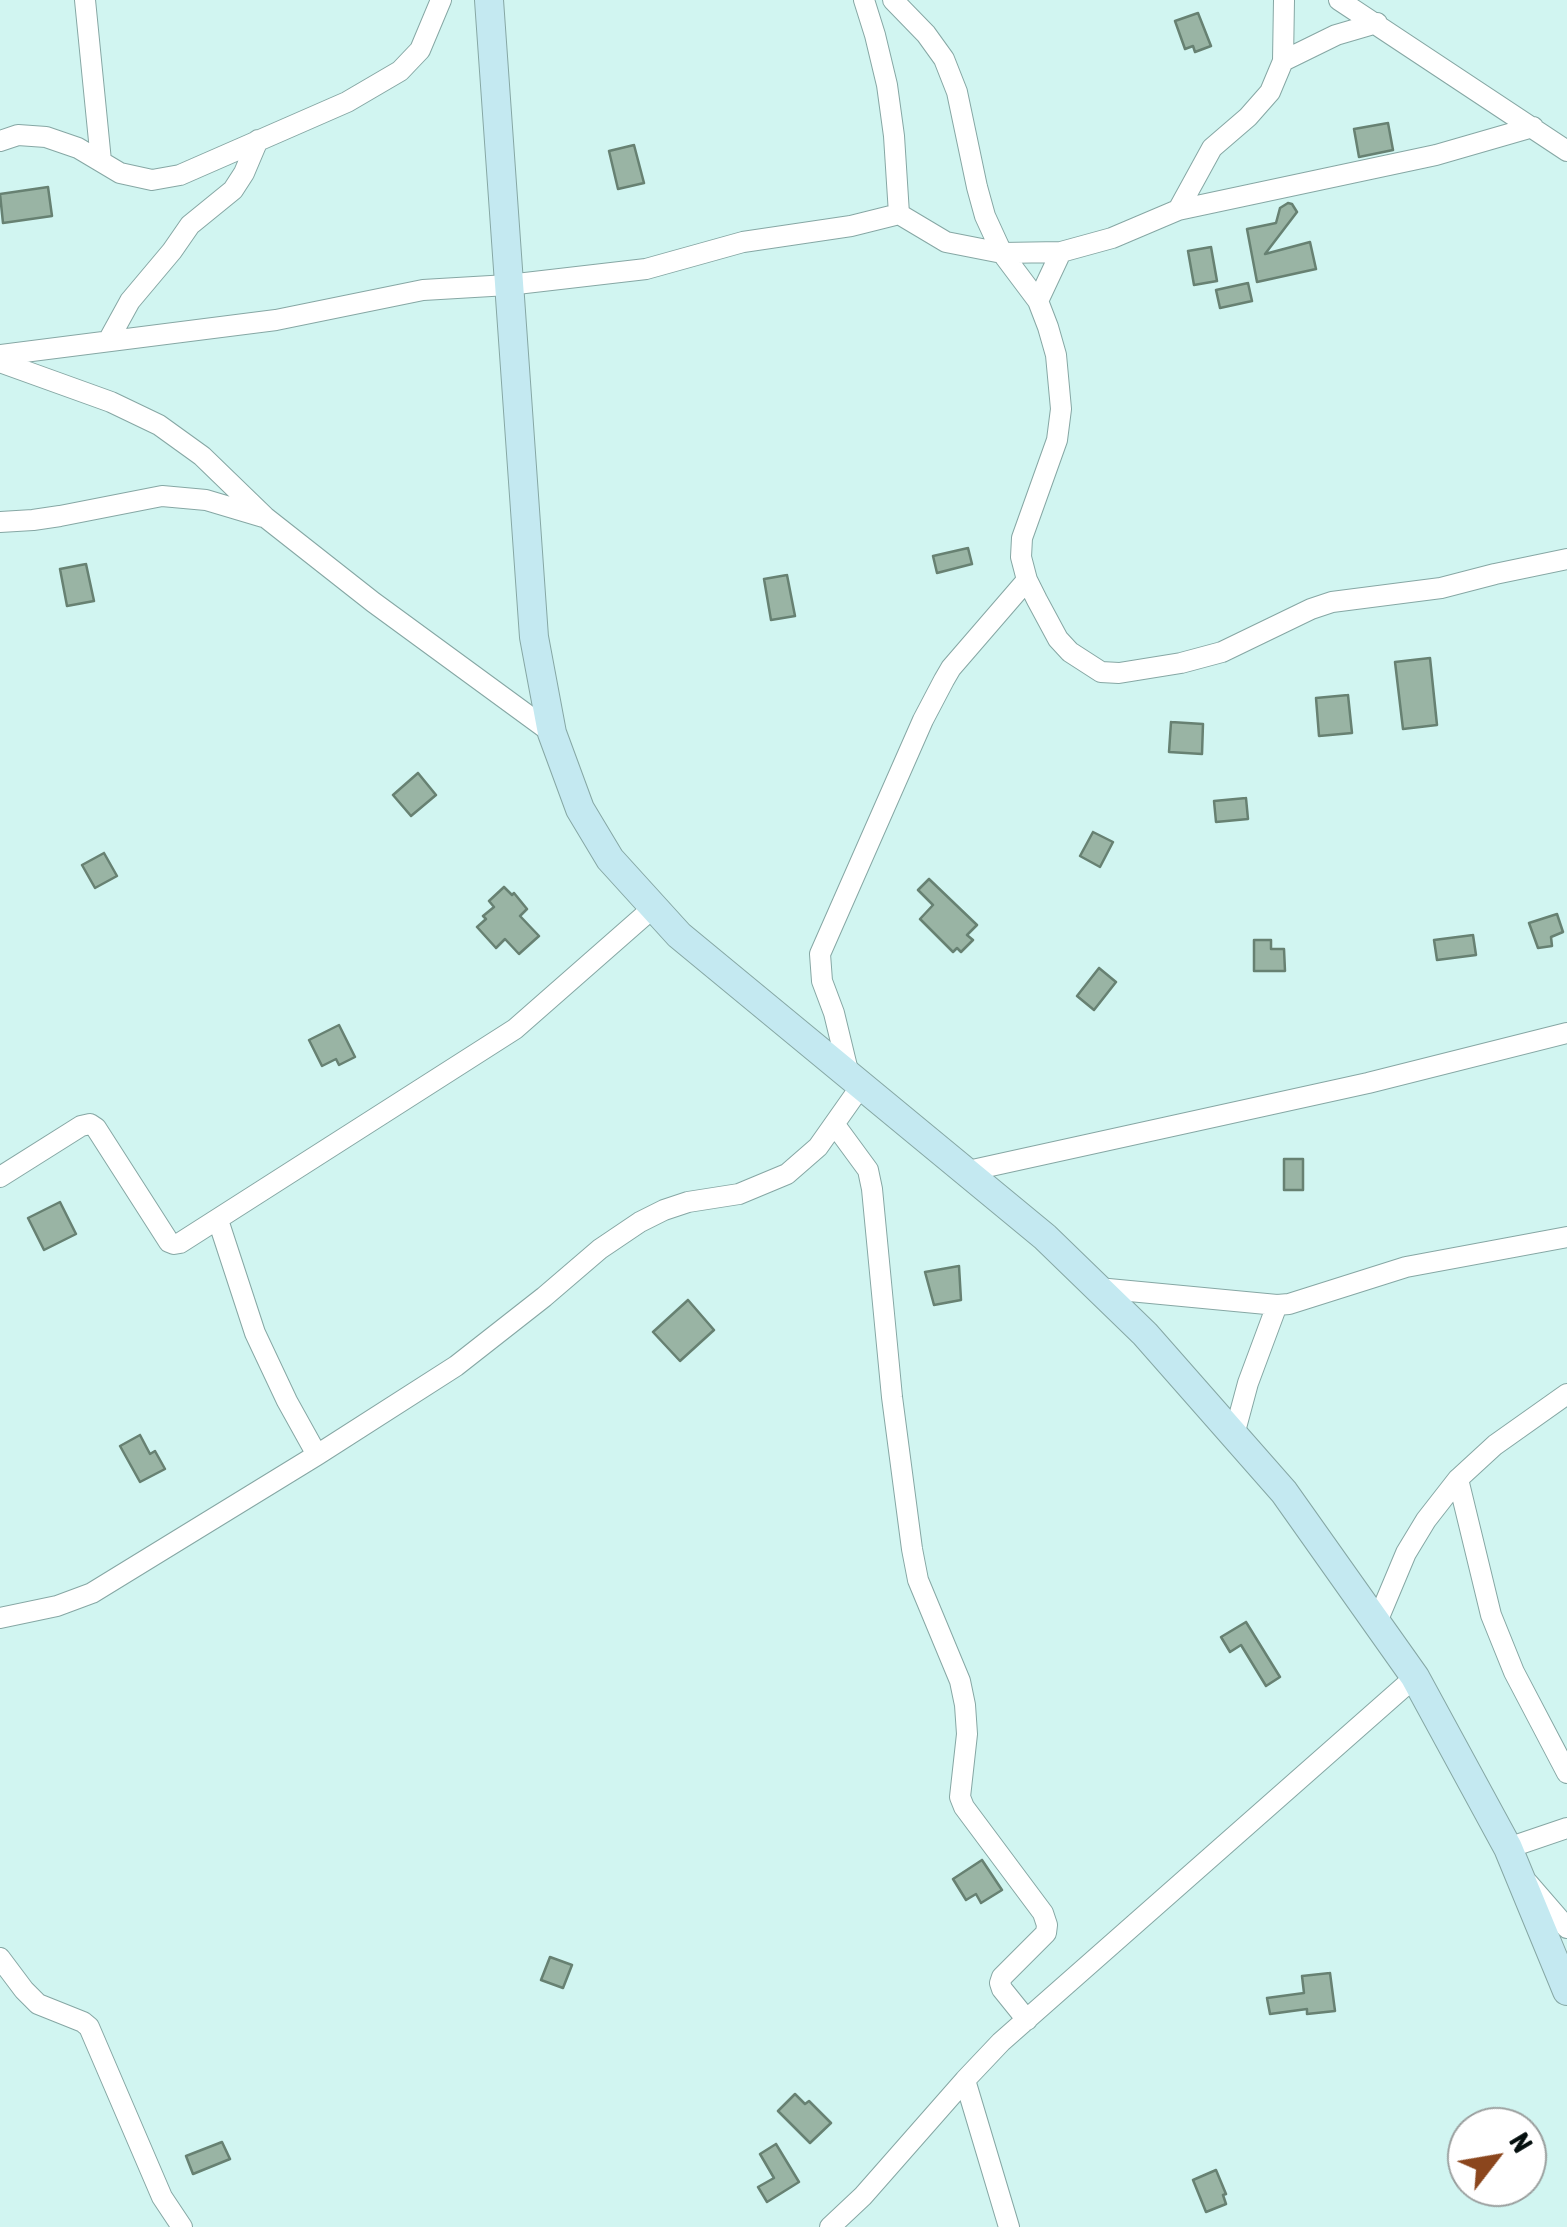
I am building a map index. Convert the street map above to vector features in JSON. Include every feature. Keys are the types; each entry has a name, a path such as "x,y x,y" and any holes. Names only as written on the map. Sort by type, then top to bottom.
{"street":[{"path":"85,0 101,160"},
{"path":"0,141 18,136 46,137 101,160 120,173 152,180 180,175 347,102 400,71 420,50 441,0"},
{"path":"489,0 534,637 552,733 580,809 610,858 679,935 1045,1237 1145,1334 1284,1492 1416,1678 1514,1861 1567,1991"},
{"path":"864,0 887,85 899,214"},
{"path":"893,0 944,59 957,92 985,216 1002,253 1038,300 1056,356 1061,410 1057,440 1022,538 1021,557 1027,580 1058,639 1070,652 1102,672 1119,673 1181,662 1222,652 1332,602 1441,588 1567,558"},
{"path":"1178,210 1212,148 1270,92 1283,62 1284,0"},
{"path":"1340,0 1567,151"},
{"path":"1283,62 1336,36 1377,23"},
{"path":"0,359 276,320 423,290 646,269 742,242 850,226 899,214 946,242 1002,253 1061,252 1112,238 1178,210 1436,155 1533,127"},
{"path":"108,341 130,301 190,226 232,190 258,140"},
{"path":"1038,300 1061,252"},
{"path":"0,359 159,425 202,456 265,517 373,602 552,733"},
{"path":"0,522 34,520 162,496 206,500 265,517"},
{"path":"0,1618 57,1606 92,1593 456,1366 600,1249 640,1222 688,1202 739,1194 787,1174 818,1147 835,1125 855,1081 822,981 820,954 944,680 1027,580"},
{"path":"0,1177 90,1124 169,1242 180,1243 514,1029 654,907"},
{"path":"968,1172 1562,1037"},
{"path":"835,1125 868,1170 872,1189 892,1397 912,1549 918,1580 960,1681 965,1705 960,1797 1047,1925 1046,1933 1000,1982 1027,2020"},
{"path":"218,1220 255,1333 317,1455"},
{"path":"1098,1288 1277,1305 1299,1302 1406,1267 1567,1237"},
{"path":"1234,1434 1277,1305"},
{"path":"1377,1622 1406,1553 1458,1479 1494,1445 1567,1394"},
{"path":"1458,1479 1491,1615 1514,1672 1567,1773"},
{"path":"830,2227 864,2196 965,2080 1027,2020 1416,1678"},
{"path":"1514,1861 1567,1828"},
{"path":"1514,1861 1567,1928"},
{"path":"0,1958 38,2004 89,2027 162,2197 182,2227"},
{"path":"965,2080 1009,2227"}],"building":[{"path":"1198,13 1211,46 1195,52 1193,46 1185,49 1175,21"},
{"path":"1388,123 1393,150 1359,157 1354,129"},
{"path":"634,145 644,183 618,189 609,151"},
{"path":"48,187 52,216 3,223 0,194"},
{"path":"1288,203 1297,212 1265,254 1310,242 1316,269 1257,282 1247,229 1276,223 1280,208"},
{"path":"1211,247 1217,281 1194,285 1188,251"},
{"path":"1248,283 1252,301 1220,308 1216,290"},
{"path":"968,548 972,564 937,573 933,556"},
{"path":"86,564 94,601 67,606 60,569"},
{"path":"787,575 795,616 771,620 764,579"},
{"path":"1430,658 1437,725 1403,729 1395,662"},
{"path":"1348,695 1352,733 1319,736 1316,698"},
{"path":"1171,722 1203,724 1202,754 1169,752"},
{"path":"418,773 436,795 411,816 393,795"},
{"path":"1246,798 1248,819 1216,822 1214,801"},
{"path":"1093,832 1113,842 1100,867 1080,856"},
{"path":"104,853 117,876 95,888 82,865"},
{"path":"929,879 977,925 967,935 973,940 961,952 957,948 953,952 920,919 933,905 918,890"},
{"path":"504,887 527,909 520,916 539,936 519,954 505,939 496,948 477,927 494,907 489,901"},
{"path":"1557,914 1563,932 1551,937 1552,946 1538,948 1529,923"},
{"path":"1473,935 1476,955 1437,960 1434,940"},
{"path":"1254,940 1271,940 1271,949 1284,949 1285,971 1254,971"},
{"path":"1099,968 1116,982 1094,1010 1077,996"},
{"path":"339,1025 355,1057 339,1065 336,1059 322,1066 309,1040"},
{"path":"1284,1159 1303,1159 1303,1190 1284,1190"},
{"path":"60,1202 76,1234 44,1250 28,1218"},
{"path":"959,1266 961,1300 934,1305 925,1272"},
{"path":"688,1300 714,1330 680,1361 653,1332"},
{"path":"140,1435 150,1454 155,1451 165,1469 140,1482 120,1446"},
{"path":"1246,1622 1280,1677 1266,1686 1241,1645 1230,1652 1221,1637"},
{"path":"982,1860 1002,1890 981,1903 976,1894 966,1900 953,1879"},
{"path":"550,1957 572,1965 563,1988 541,1980"},
{"path":"1330,1973 1335,2011 1307,2014 1307,2009 1270,2014 1267,1998 1304,1993 1302,1976"},
{"path":"795,2094 805,2104 809,2101 831,2123 810,2143 778,2111"},
{"path":"222,2142 230,2159 193,2174 186,2156"},
{"path":"776,2144 799,2182 767,2202 758,2187 774,2178 760,2154"},
{"path":"1216,2170 1226,2204 1206,2212 1193,2180"}]}
